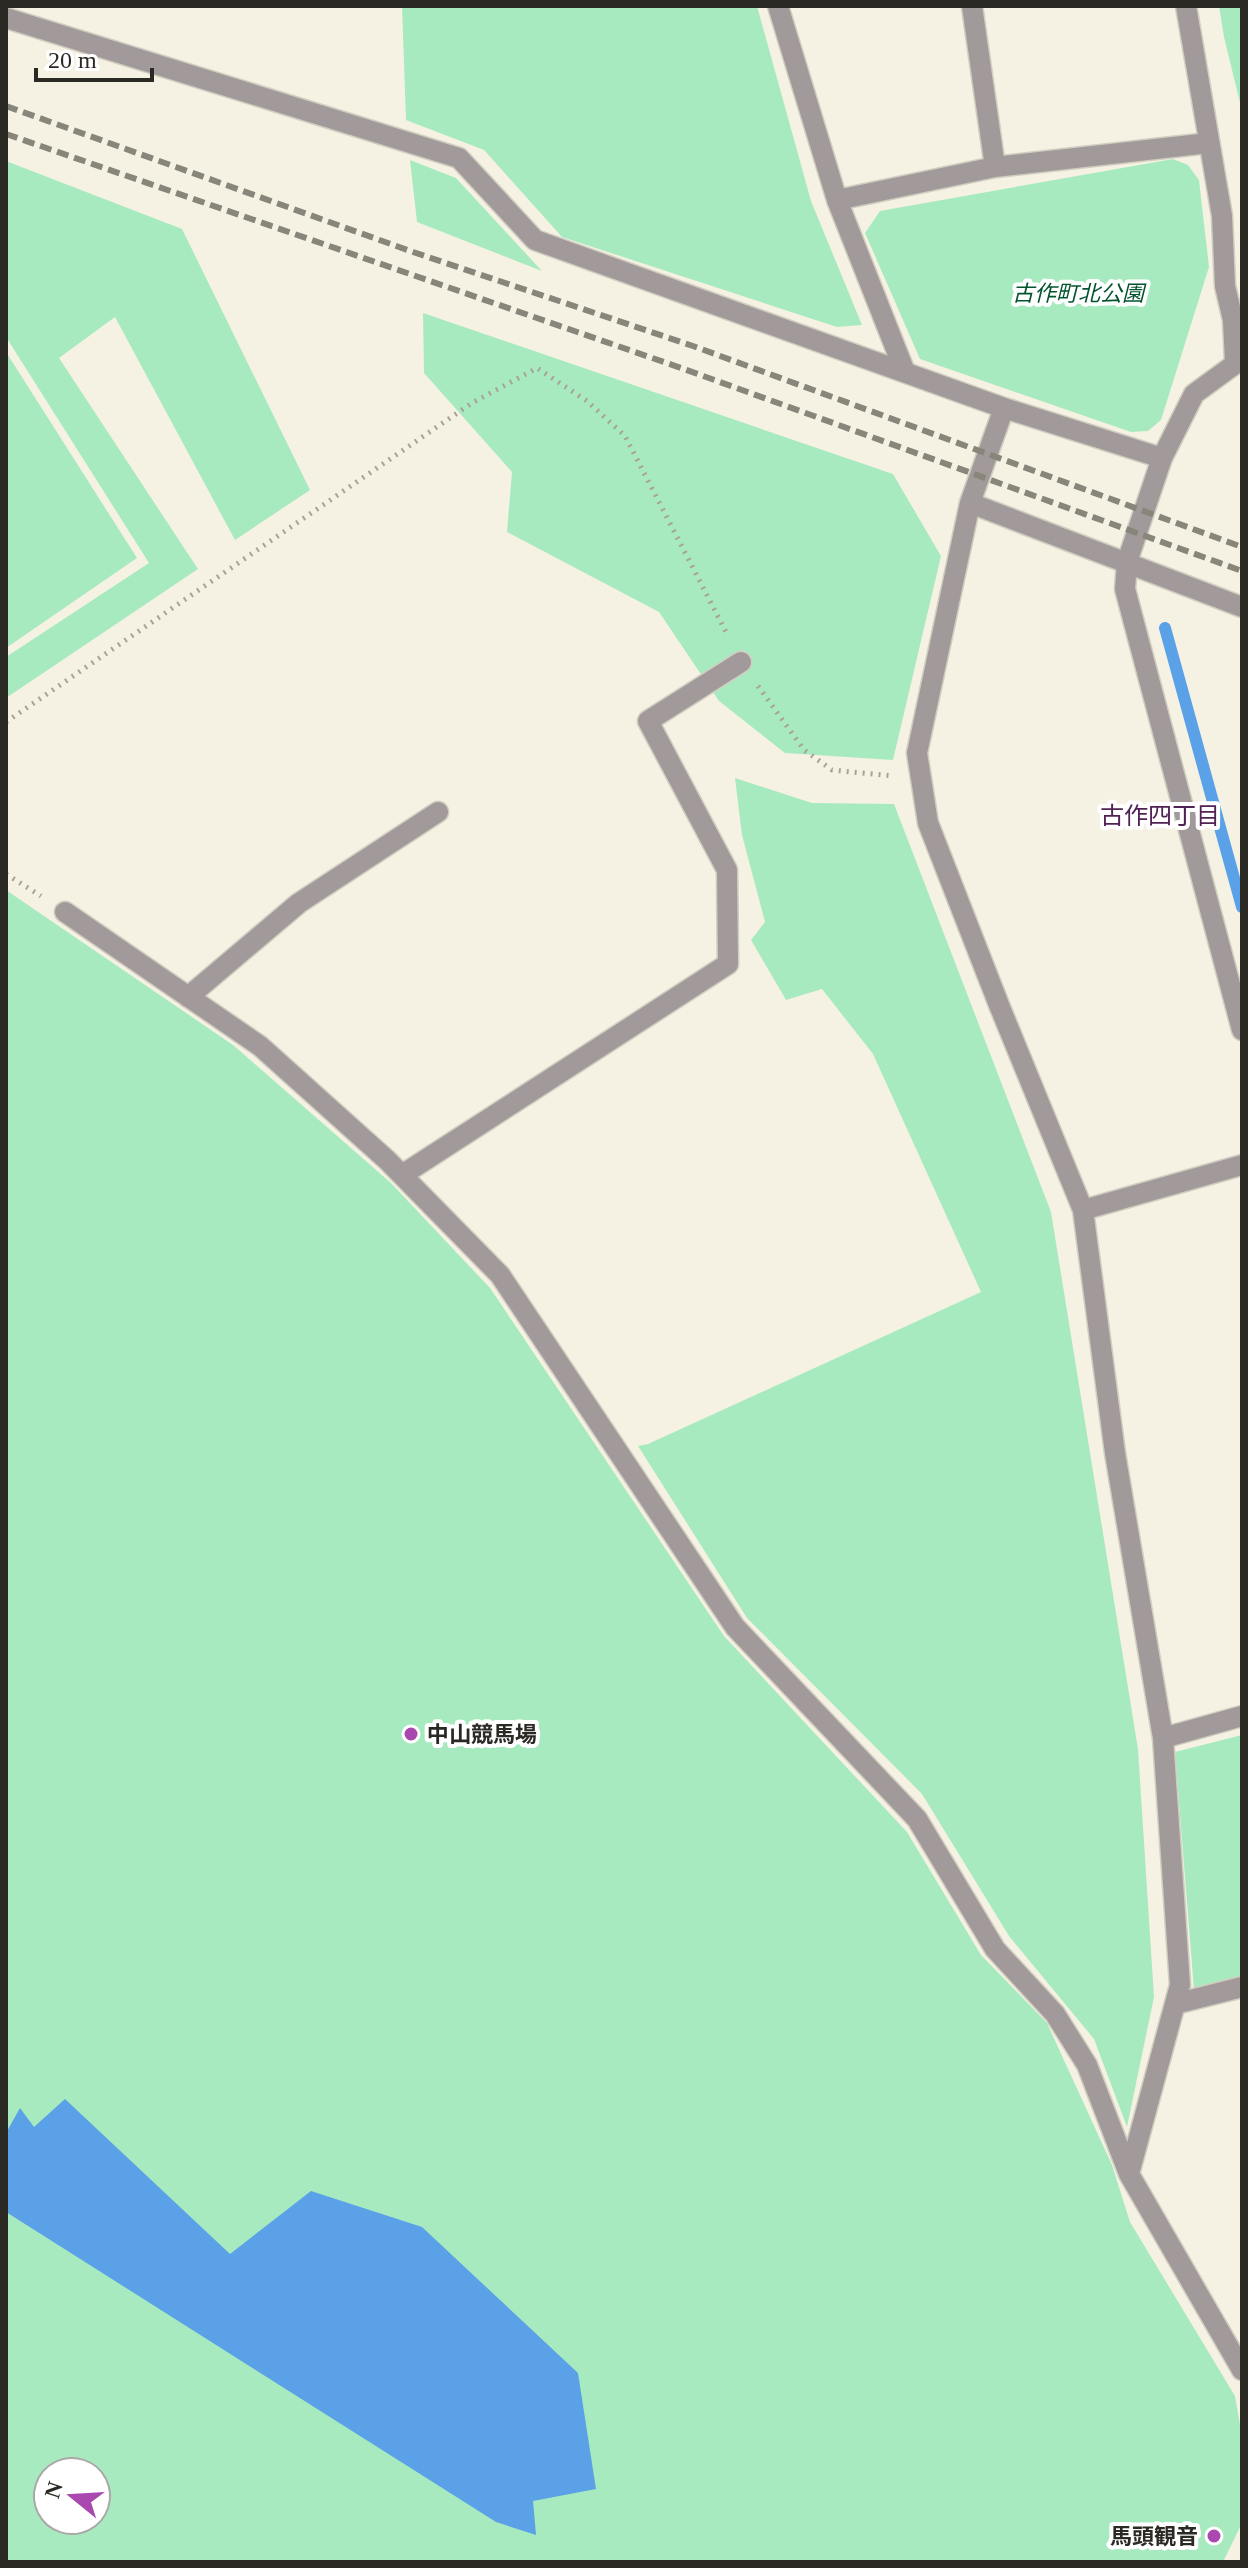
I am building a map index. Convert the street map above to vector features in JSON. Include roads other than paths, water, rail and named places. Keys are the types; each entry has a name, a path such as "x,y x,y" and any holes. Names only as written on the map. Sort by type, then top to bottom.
{"street":[{"path":"778,6 837,200 905,372"},
{"path":"972,6 995,167"},
{"path":"1186,6 1222,216 1225,286 1239,360 1194,394 1162,458 1127,562 1125,589 1242,1030"},
{"path":"6,18 459,158 535,240 1004,408 1162,458"},
{"path":"837,200 995,167 1209,143"},
{"path":"1004,408 970,503 917,753 928,823 1083,1210 1115,1453 1163,1738 1180,1985 1129,2174"},
{"path":"970,503 1242,607"},
{"path":"402,1175 728,964 727,870 648,721 741,662"},
{"path":"188,997 299,903 438,812"},
{"path":"65,912 260,1046 402,1175 500,1275 735,1627 917,1819 995,1949 1055,2014 1087,2065 1129,2174 1242,2370"},
{"path":"1083,1210 1242,1165"},
{"path":"1163,1738 1242,1716"},
{"path":"1175,2004 1242,1987"}],"water":[{"path":"65,2099 230,2254 311,2191 422,2227 578,2373 596,2489 533,2501 536,2535 496,2522 6,2212 6,2133 20,2108 34,2127"}],"waterway":[{"path":"1165,628 1242,907"}],"railway":[{"path":"6,106 413,252 693,346 1242,547"},
{"path":"6,134 684,369 1242,571"}],"place":[{"name":"中山競馬場","path":"411,1734"},
{"name":"馬頭観音","path":"1214,2536"}],"district":[{"name":"古作四丁目","path":"1160,816"}],"park label":[{"name":"古作町北公園","path":"1078,293"}]}
